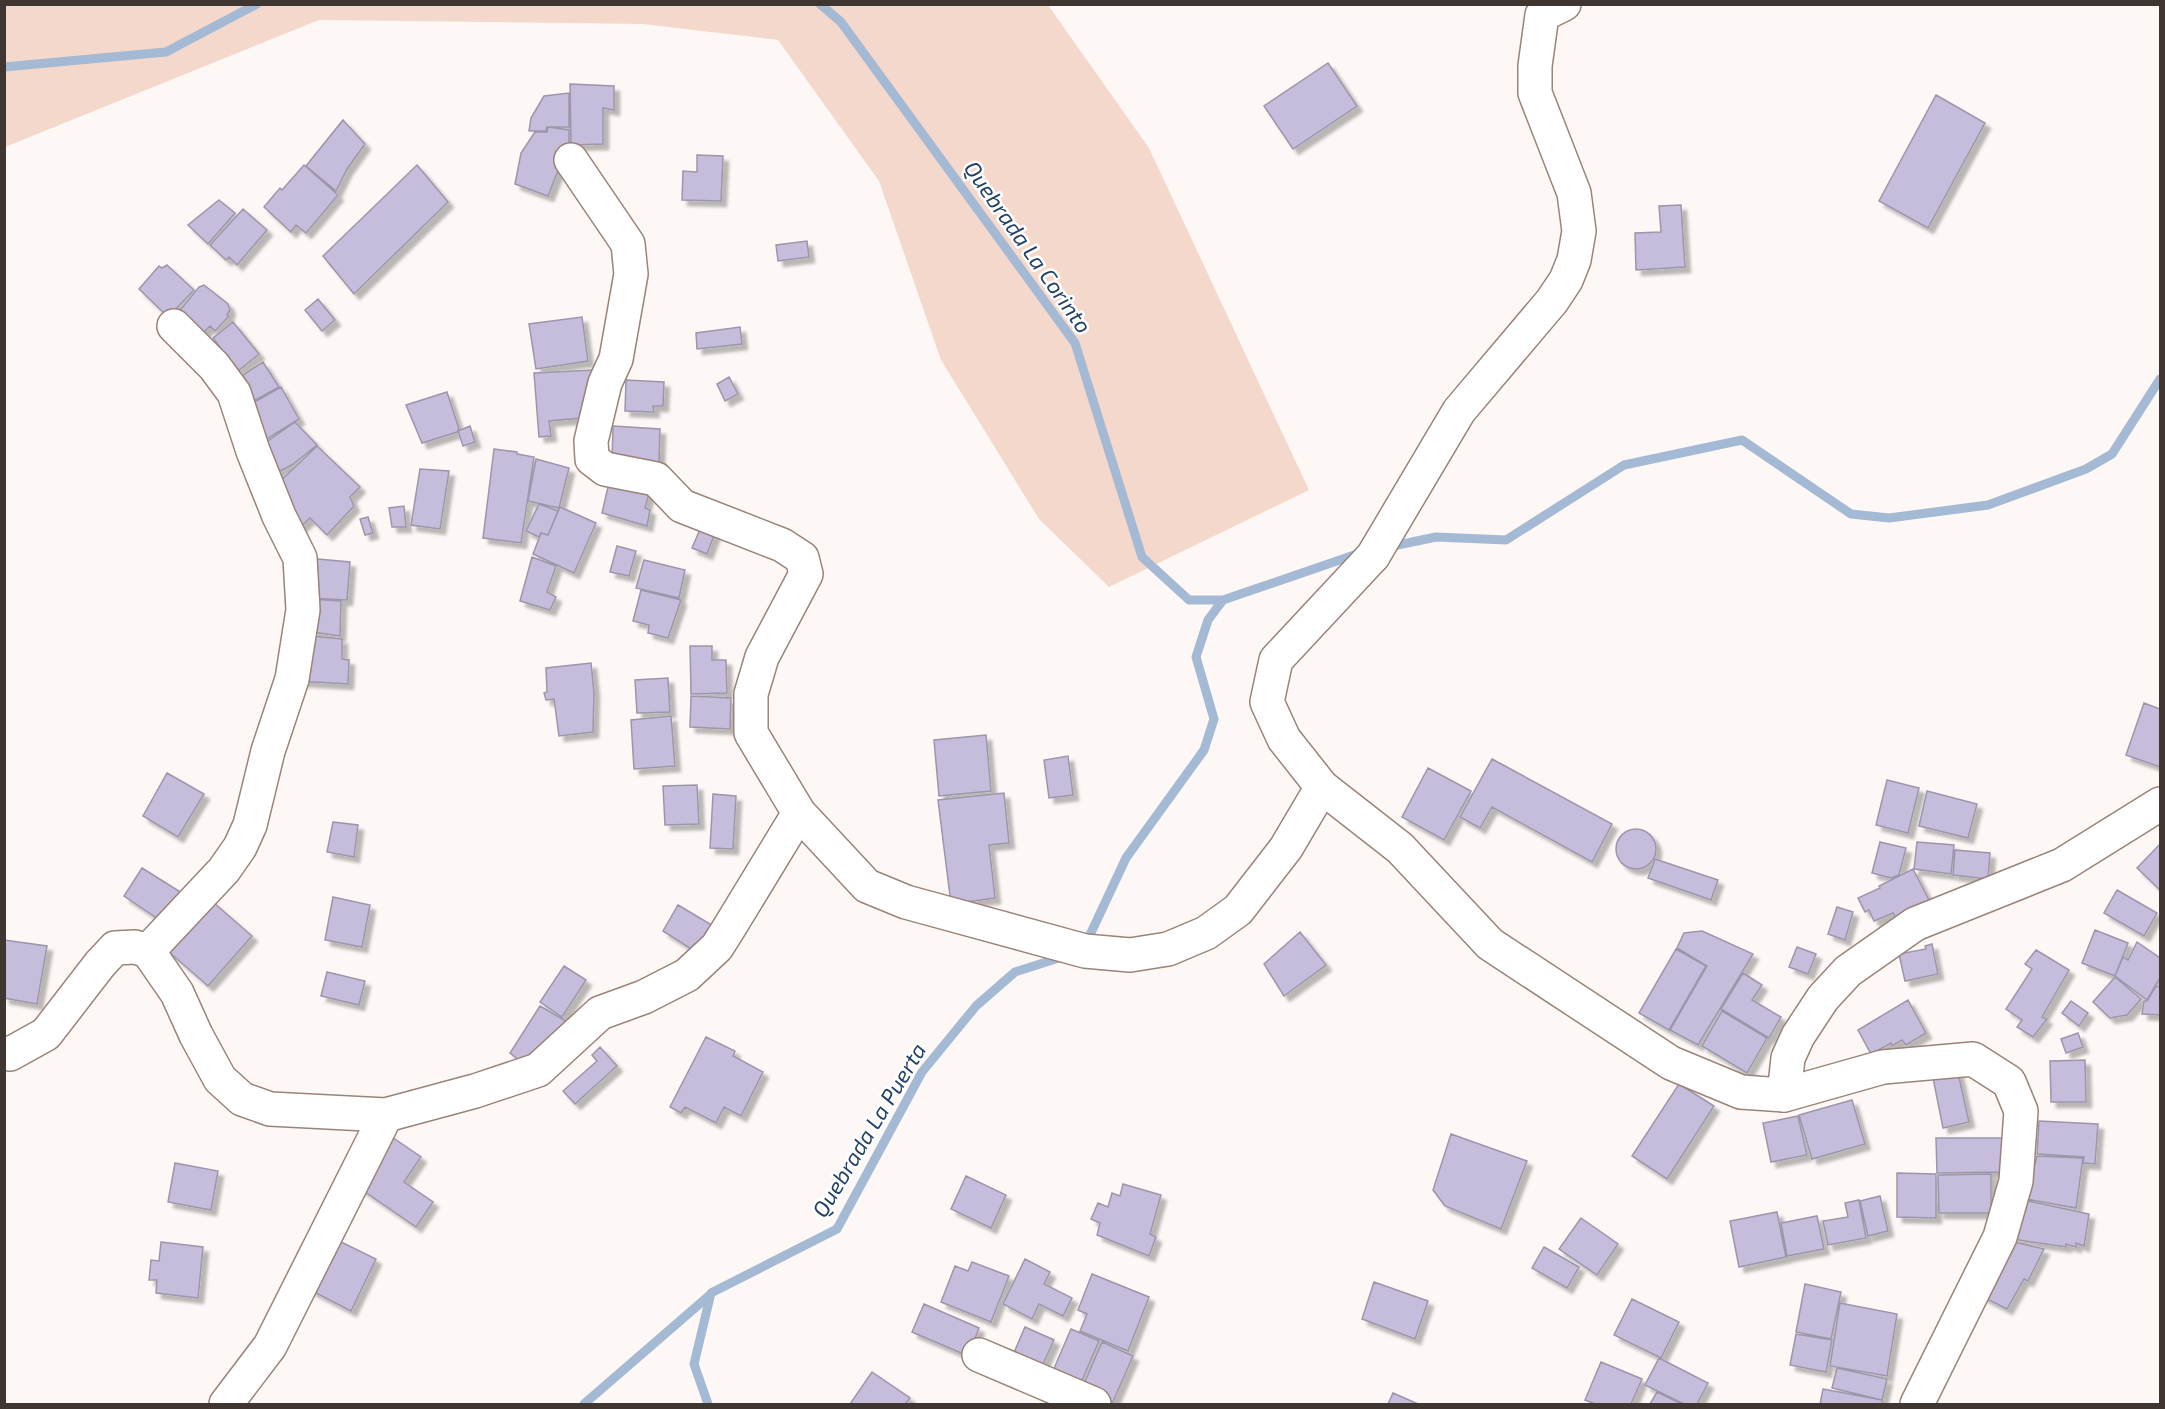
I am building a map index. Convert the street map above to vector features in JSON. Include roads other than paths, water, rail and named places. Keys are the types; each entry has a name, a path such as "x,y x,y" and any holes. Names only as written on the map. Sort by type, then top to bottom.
{"street":[{"path":"1564,4 1542,15 1534,66 1535,93 1574,193 1579,231 1574,260 1566,280 1552,301 1459,411 1378,548 1276,660 1267,702 1284,739 1322,787 1400,848 1490,944 1671,1063 1741,1092 1784,1095 1883,1067 1973,1059 2009,1082 2021,1111 2016,1181 2000,1237 1917,1404"},
{"path":"571,160 628,244 631,274 616,359 605,383 591,441 592,459 605,469 656,479 682,506 782,545 802,558 806,574 762,657 751,694 751,733 799,813 867,886 906,902 1078,949 1130,955 1168,949 1206,933 1238,910 1286,848 1322,787"},
{"path":"148,951 224,870 240,847 250,825 268,751 292,679 303,610 300,558 279,516 253,452 234,393 214,366 174,327"},
{"path":"1784,1095 1788,1058 1798,1036 1824,998 1848,971 1915,924 2062,866 2160,804"},
{"path":"4,1053 10,1054 46,1034 115,948 135,947 148,951 177,993 220,1079 242,1099 270,1109 387,1115 475,1091 538,1070 600,1012 644,997 687,975 717,947 799,813"},
{"path":"226,1404 270,1346 387,1115"},
{"path":"979,1355 1094,1404"}],"waterway":[{"name":"Quebrada La Corinto","path":"4,67 166,52 257,4"},
{"name":"Quebrada La Corinto","path":"820,4 841,22 1075,343 1142,557 1189,600 1223,600"},
{"name":"Quebrada La Puerta","path":"1388,547 1436,537 1506,540 1624,465 1742,440 1851,514 1889,518 1988,505 2086,469 2112,454 2160,379"},
{"name":"Quebrada La Puerta","path":"1082,943 1089,937 1126,858 1204,750 1214,719 1196,657 1208,620 1223,600 1363,552"},
{"name":"Quebrada La Puerta","path":"708,1404 694,1364 711,1293 837,1229 922,1072 976,1006 1015,972 1065,956"},
{"path":"584,1404 711,1294"}]}
